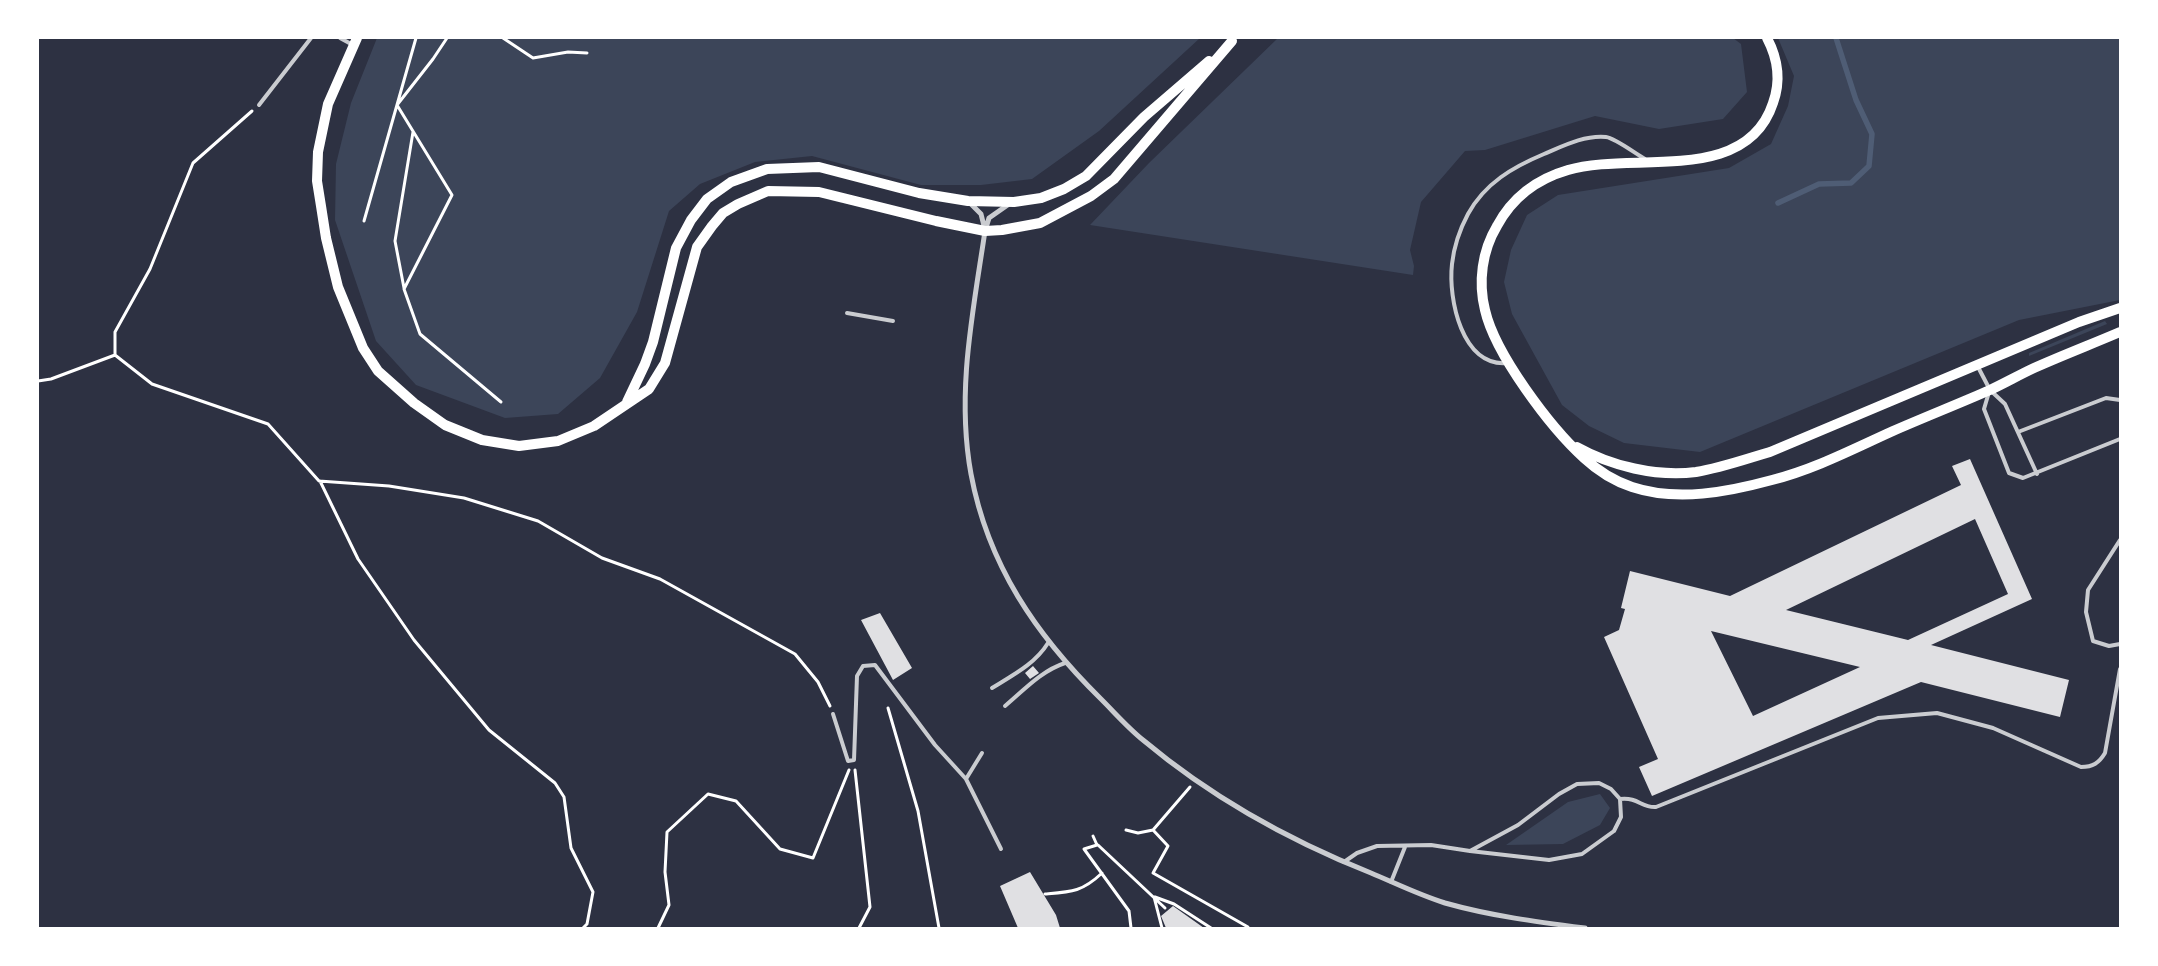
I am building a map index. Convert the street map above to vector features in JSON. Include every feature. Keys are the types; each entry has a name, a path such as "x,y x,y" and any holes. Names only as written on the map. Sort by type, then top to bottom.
{"main road":[{"path":"1767,38 1777,66 1776,95 1768,115 1755,133 1732,150 1692,160 1589,166 1556,174 1526,190 1503,215 1495,229 1484,260 1482,294 1490,326 1510,363 1551,422 1569,443 1597,469 1631,487 1664,494 1737,490 1822,464 1990,390 2032,369 2120,332"},
{"path":"355,41 328,104 318,152 318,181 326,238 338,286 363,348 378,371 414,403 445,426 482,440 519,446 558,441 576,434 611,416 626,403 649,389 665,363 697,247 723,213 738,204 768,192 819,192 985,231 1040,222 1091,196 1114,179 1234,39"},
{"path":"626,403 645,364 653,342 676,248 691,220 707,199 732,182 767,169 819,167 919,193 968,201 1014,202 1041,198 1064,189 1086,176 1112,152 1144,117 1234,39"},
{"path":"1569,443 1622,466 1658,472 1695,472 1727,465 1770,452 2080,322 2120,308"}],"street":[{"path":"968,201 981,214 985,231"},
{"path":"1014,202 989,218 985,231 967,351 964,398 966,444 978,505 1000,563 1014,591 1048,643 1065,664 1141,739 1195,781 1283,834 1343,862 1443,902 1504,917 1585,928"}],"lane":[{"path":"259,105 311,38"},
{"path":"340,38 355,41"},
{"path":"1510,363 1496,364 1475,352 1466,337 1454,302 1452,274 1455,247 1469,212 1480,197 1504,173 1519,164 1576,141 1607,137 1651,163"},
{"path":"847,313 893,321"},
{"path":"1977,365 1990,390 2006,404 2037,474"},
{"path":"1990,390 1984,409 2009,472 2023,478 2037,474 2120,439"},
{"path":"2018,432 2106,398 2120,400"},
{"path":"2120,540 2088,590 2086,612 2093,641 2108,646 2120,644"},
{"path":"992,688 1031,663 1042,654 1048,643"},
{"path":"1005,706 1041,675 1065,664"},
{"path":"833,714 848,761 854,760 857,676 863,666 875,665 935,745 966,779 1001,849"},
{"path":"1620,799 1632,798 1647,808 1656,807 1878,718 1936,713 1993,728 2081,768 2092,767 2100,761 2105,753 2120,669"},
{"path":"966,779 982,753"},
{"path":"1343,862 1357,853 1378,846 1405,847 1431,845 1470,851 1549,860 1582,854 1614,831 1621,817 1620,799 1611,789 1599,783 1577,784 1559,794 1518,825 1470,851"},
{"path":"1391,882 1405,847"}],"path":[{"path":"364,221 416,38"},
{"path":"397,105 434,59 447,38"},
{"path":"503,38 533,58 568,52 587,53"},
{"path":"114,356 115,332 150,269 193,163 259,105"},
{"path":"397,105 452,195 404,289"},
{"path":"413,132 395,241 404,289 420,334 501,402"},
{"path":"38,381 52,379 114,356"},
{"path":"114,356 152,384 268,424 319,481 358,559 414,640 489,730 556,783 564,797 571,848 593,892 587,924 583,928"},
{"path":"319,481 389,486 464,498 538,521 602,558 660,579 795,654 818,682 833,714"},
{"path":"888,708 918,811 939,928"},
{"path":"658,928 669,905 665,872 668,832 708,794 736,801 780,849 813,858 854,760"},
{"path":"854,760 870,907 859,928"},
{"path":"1126,830 1138,833 1153,830 1195,781"},
{"path":"1153,830 1168,846 1153,873 1248,926 1247,928"},
{"path":"1093,836 1097,845 1165,908"},
{"path":"1097,845 1084,849 1129,911 1131,928"},
{"path":"1044,894 1072,892 1088,886 1102,873"},
{"path":"1154,896 1162,928"},
{"path":"1154,896 1174,904 1211,928"}],"shaded area":[{"path":"377,38 1200,38 1099,131 1032,179 981,185 921,185 812,156 755,162 700,184 669,211 637,312 600,378 558,414 505,418 416,385 376,341 335,220 336,164 351,103"},
{"path":"1278,38 1733,38 1741,44 1747,92 1723,119 1659,129 1595,116 1485,150 1465,151 1421,202 1410,250 1414,266 1413,275 1090,225 1149,163"},
{"path":"1778,38 2120,38 2120,300 2019,320 1700,452 1624,443 1589,426 1562,405 1512,314 1504,282 1511,250 1527,215 1558,195 1729,168 1771,144 1788,106 1794,76"},
{"path":"2105,321 2107,324 2029,356 2029,353"},
{"path":"1600,794 1610,808 1600,825 1563,844 1506,845 1568,802"}],"building":[{"path":"1970,459 2032,599 1931,645 2069,680 2060,717 1921,682 1652,796 1639,767 1658,759 1604,637 1619,630 1625,609 1621,608 1630,571 1730,596 1961,485 1952,466","holes":["1975,519 2008,594 1908,640 1786,610","1711,631 1860,667 1753,716"]},
{"path":"880,613 912,668 893,680 861,620"},
{"path":"1033,666 1039,673 1030,679 1025,673"},
{"path":"1030,872 1056,915 1060,928 1018,928 1000,886"},
{"path":"1173,906 1204,928 1166,928 1161,916"}],"waterway":[{"path":"1778,203 1819,184 1851,183 1869,166 1872,134 1856,100 1836,38"}]}
